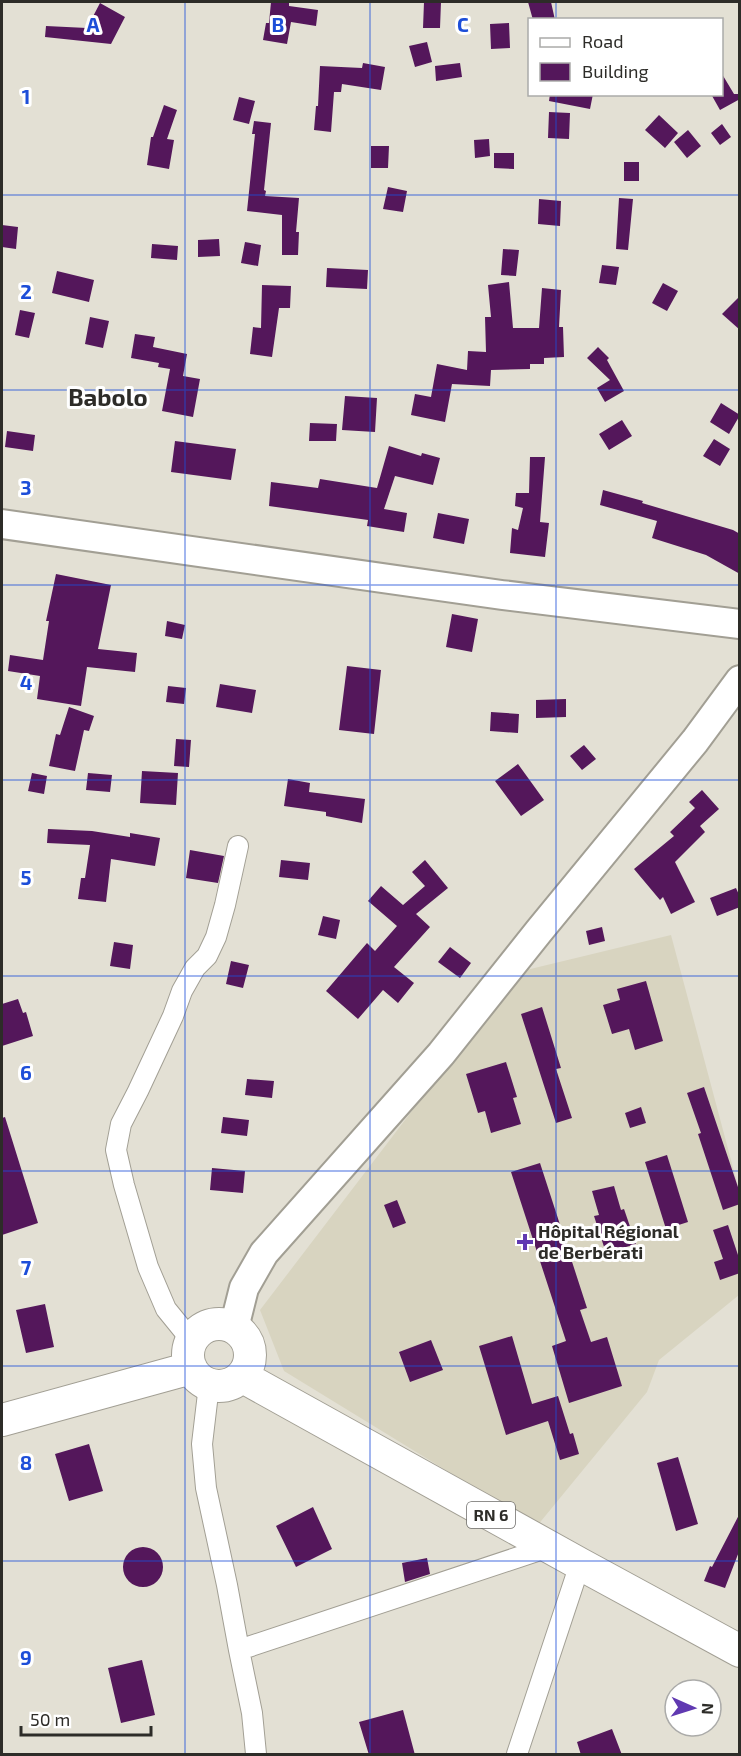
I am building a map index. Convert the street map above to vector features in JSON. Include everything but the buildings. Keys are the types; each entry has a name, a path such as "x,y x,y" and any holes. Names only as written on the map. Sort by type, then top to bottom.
{"main road":[{"path":"215,1324 225,1324 234,1328 247,1340 250,1350 248,1369 243,1377 233,1384 221,1387 197,1364 197,1333 215,1324"},
{"path":"2,1420 197,1364"},
{"name":"RN 6","path":"243,1377 740,1651"}],"street":[{"path":"2,524 502,595 740,624"},
{"path":"234,1328 244,1288 264,1253 441,1054 545,922 695,741 740,680"},
{"path":"238,846 216,937 207,956 195,968 182,991 173,1016 121,1124 116,1150 148,1267 166,1310 197,1364 206,1488 252,1713 256,1755"},
{"path":"239,1650 549,1547"},
{"path":"517,1755 579,1564"}],"shaded area":[{"name":"Hôpital Régional de Berbérati","path":"671,935 739,1190 739,1295 659,1360 647,1392 537,1526 284,1371 260,1310 518,972"}],"place":[{"name":"Hôpital Régional de Berbérati","path":"525,1242"}],"district":[{"name":"Babolo","path":"108,398"}]}
